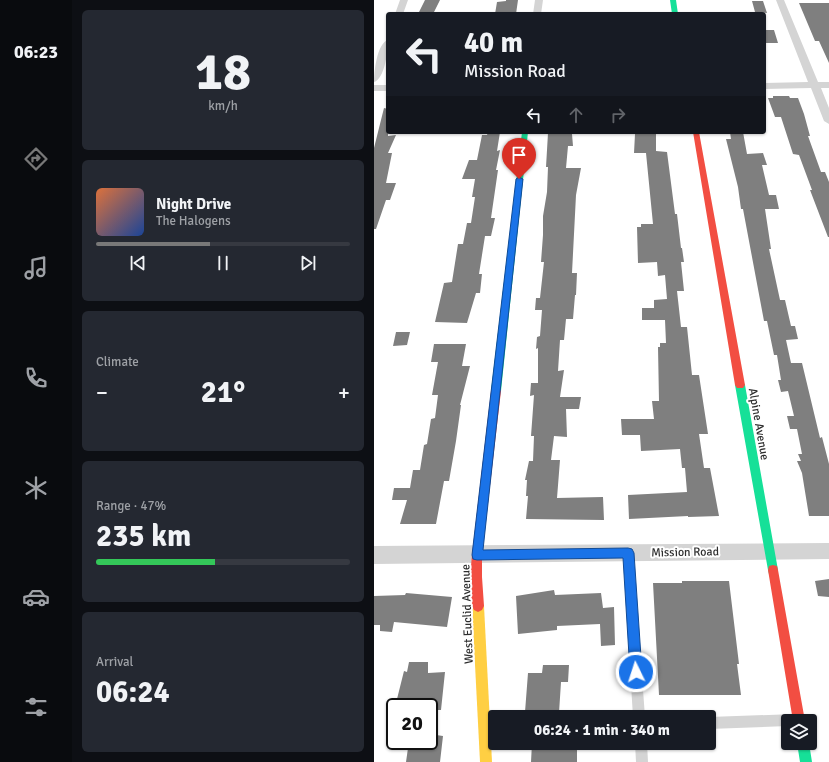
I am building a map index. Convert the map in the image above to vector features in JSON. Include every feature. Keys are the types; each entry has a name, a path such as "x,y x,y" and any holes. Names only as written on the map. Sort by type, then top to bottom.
{"street":[{"path":"400,12 404,0"},
{"path":"537,12 539,0"},
{"path":"673,0 675,12"},
{"path":"780,0 829,121"},
{"path":"374,79 386,48"},
{"path":"766,86 829,85"},
{"path":"374,88 386,88"},
{"name":"West Euclid Avenue","path":"486,762 476,577 477,555 524,134"},
{"name":"Alpine Avenue","path":"696,134 798,714"},
{"name":"Mission Road","path":"374,556 829,551"},
{"path":"804,750 806,762"}],"lane":[{"path":"628,553 639,710"},
{"path":"716,723 781,721"},
{"path":"641,750 642,762"}],"building":[{"path":"425,0 440,0 434,12 419,12"},
{"path":"518,0 516,12 495,12 497,2"},
{"path":"752,1 763,1 767,13 755,12"},
{"path":"799,3 829,3 829,63 819,41 815,41"},
{"path":"766,30 774,30 778,43 766,43"},
{"path":"773,96 789,96 790,98 798,98 810,136 808,136 821,172 825,172 829,182 829,237 810,190 812,190 799,155 793,154 781,117 775,117 768,98 773,98"},
{"path":"384,108 386,108 386,134 388,134 388,136 396,135 388,153 392,153 386,183 396,183 390,200 386,200 376,229 374,229 374,148"},
{"path":"500,134 497,151 500,150 496,170 498,170 491,218 495,218 491,236 485,236 479,274 482,274 480,293 476,293 467,323 435,322 444,283 452,282 458,244 463,244 467,223 471,223 475,197 472,197 475,179 462,179 469,160 477,160 482,135"},
{"path":"548,134 572,134 573,146 568,146 566,168 581,168 576,195 572,273 577,273 576,295 573,319 566,319 564,340 560,340 558,371 564,370 560,397 581,397 579,409 566,409 567,437 554,436 551,460 560,460 557,498 603,497 604,520 526,519 528,496 526,496 527,480 525,480 529,461 533,461 534,436 531,436 534,395 530,396 531,383 538,383 538,348 536,349 537,337 540,336 542,310 535,310 536,298 540,298 544,262 541,262 543,216 547,192 548,167 546,167"},
{"path":"635,134 656,134 656,151 667,152 675,214 677,214 684,262 681,262 684,291 677,291 681,327 687,327 692,375 699,375 708,434 699,434 704,468 710,468 719,516 629,519 628,495 687,492 685,468 682,468 680,449 641,451 640,435 622,435 621,419 654,419 652,401 659,401 658,347 660,347 660,343 666,343 665,320 642,320 642,308 654,308 654,300 667,299 665,275 658,276 657,262 638,263 637,227 641,227 641,224 653,224 646,153 634,153"},
{"path":"730,134 743,134 747,154 763,153 767,165 762,165 769,195 776,195 779,209 765,209 771,249 769,249 780,300 785,300 791,326 795,326 798,339 786,340 791,363 802,363 820,438 822,437 829,464 829,516 809,516 802,473 797,461 801,461 798,454 802,454 797,429 790,429 787,416 794,416 788,391 781,392 778,380 781,380 777,355 774,355 767,321 764,321 743,209 741,209 738,187 726,139 731,139"},
{"path":"396,332 410,332 407,345 393,346"},
{"path":"434,344 466,344 462,366 470,366 460,405 449,481 444,481 436,524 400,524 407,500 392,500 394,488 410,488 413,470 420,470 424,445 427,444 431,419 435,418 438,395 432,395 438,362 431,362"},
{"path":"829,579 829,597 818,596 815,581"},
{"path":"682,581 729,581 739,664 737,664 741,695 659,695 653,583 682,583"},
{"path":"554,590 555,595 601,593 603,608 614,607 615,645 601,646 600,624 557,626 557,630 518,634 516,596"},
{"path":"406,593 452,597 447,627 394,622 392,632 380,631 380,625 374,625 374,596 405,595"},
{"path":"409,662 428,662 428,673 445,672 441,710 438,710 438,698 397,698 404,671 407,672"},
{"path":"543,665 569,665 568,682 561,682 559,710 525,710 528,673 542,673"},
{"path":"438,735 443,736 440,762 406,762 408,750 438,750"},
{"path":"532,750 577,750 577,762 531,762"}],"traffic: fast":[{"path":"673,0 675,12"},
{"path":"496,391 525,134"},
{"path":"740,385 773,570"},
{"path":"804,750 806,762"}],"traffic: slow":[{"path":"478,606 486,762"}],"traffic: jam":[{"path":"696,134 740,385"},
{"path":"478,606 476,577 477,555 496,391"},
{"path":"773,570 798,714"}],"route":[{"path":"519,179 477,555 628,553 636,672"}]}
